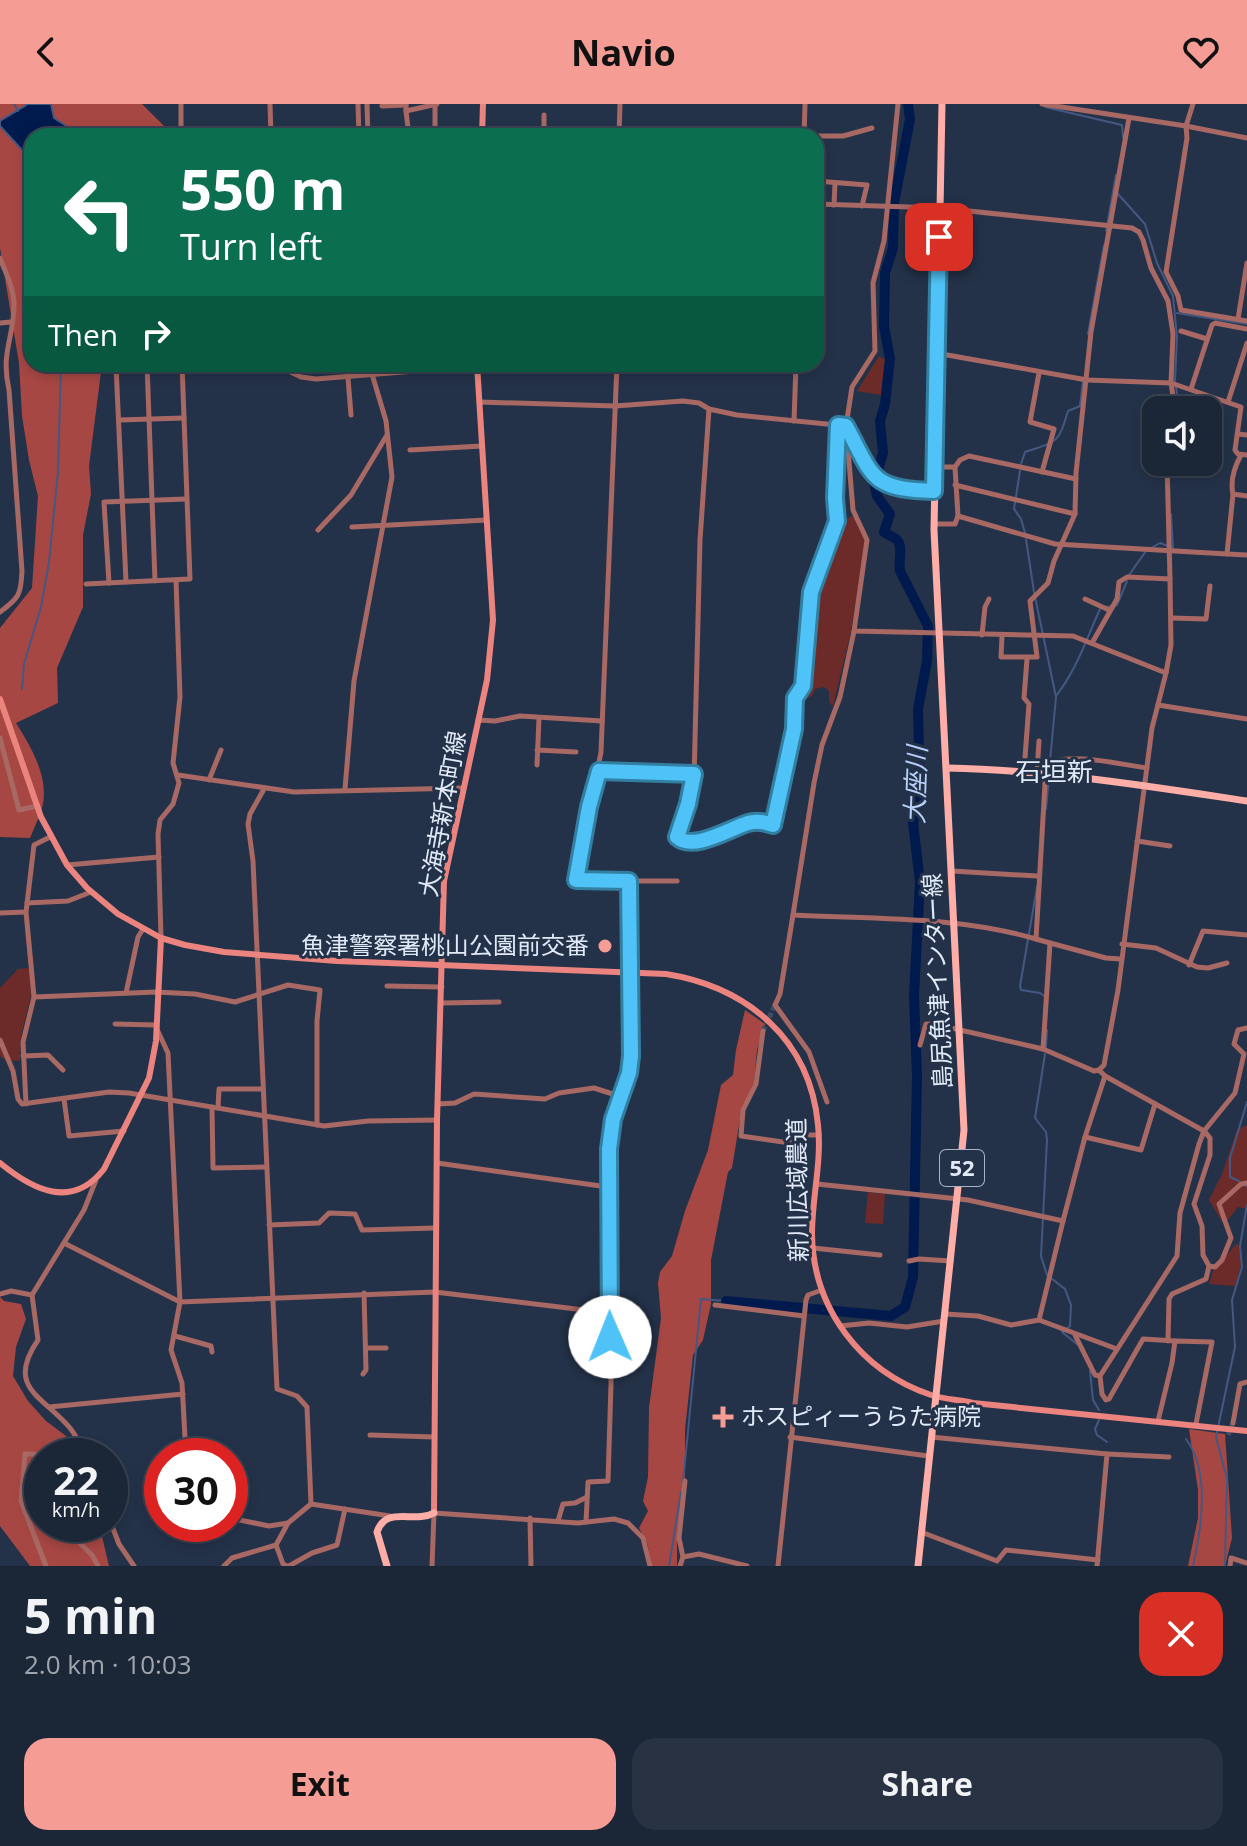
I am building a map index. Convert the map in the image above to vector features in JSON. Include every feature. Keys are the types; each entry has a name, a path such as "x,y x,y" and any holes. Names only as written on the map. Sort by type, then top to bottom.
{"main road":[{"name":"島尻魚津インター線","path":"918,1566 959,1199 965,1101 934,524 942,104"},
{"path":"947,768 1024,771 1247,801"},
{"path":"387,1566 377,1532 382,1521 390,1516 422,1517 434,1513"}],"street":[{"path":"181,104 181,128"},
{"path":"270,104 271,128"},
{"path":"358,104 359,128"},
{"path":"367,104 368,128"},
{"path":"382,106 436,104 435,128"},
{"path":"482,128 483,104"},
{"path":"619,128 620,104"},
{"path":"804,128 805,104"},
{"path":"827,1102 809,1052 775,1005 780,994 822,745 840,697 854,631 867,540 853,510 846,426 852,387 875,351 873,283 884,241 898,104"},
{"path":"1042,104 1247,138"},
{"path":"1193,104 1186,126 1187,138 1166,272 1181,310 1247,321"},
{"path":"406,106 408,128"},
{"path":"544,115 544,128"},
{"path":"1002,636 1001,657 1037,657 1030,601 1048,583 1075,514 1091,332 1129,118"},
{"path":"824,136 843,136 872,128"},
{"path":"824,182 867,185 862,206"},
{"path":"834,205 835,183"},
{"path":"824,204 940,208 1132,228 1139,232 1155,278 1165,293 1173,334 1173,396"},
{"path":"0,258 11,284 14,304 2,356 2,374 9,390 22,571 21,592 0,612"},
{"path":"1238,319 1247,263"},
{"path":"0,323 11,322"},
{"path":"1191,389 1215,323 1247,329"},
{"path":"1181,331 1207,339"},
{"path":"1228,402 1244,364 1247,343"},
{"path":"936,353 1087,380 1171,383 1241,407 1235,450 1244,455 1233,479 1227,554"},
{"path":"116,372 126,582"},
{"path":"147,372 155,581"},
{"path":"86,584 190,579 184,372"},
{"path":"291,372 316,379 404,372"},
{"path":"345,789 354,683 392,477 388,434 372,372"},
{"name":"大海寺新本町線","path":"434,1513 437,1120 444,881 493,633 477,372"},
{"path":"617,372 599,771 576,880 677,881"},
{"path":"794,421 796,372"},
{"path":"1039,373 1030,422 1054,429 1042,472"},
{"path":"348,378 351,415"},
{"path":"479,402 615,406 683,401 737,415 846,426"},
{"path":"709,409 700,540 694,774 677,837 682,842 733,831 750,822 773,825 794,729 795,698 803,686 811,592 837,521 838,425"},
{"path":"119,420 184,418"},
{"path":"846,426 871,472 885,484 901,490 934,491"},
{"path":"318,530 351,495 388,434"},
{"path":"1238,434 1247,435"},
{"path":"410,450 482,446"},
{"path":"934,524 955,524 958,516 955,467 960,460 969,456 1076,479"},
{"path":"935,467 955,467"},
{"path":"920,1045 926,1024 1043,1049 1094,1071 1104,1065 1147,768 1171,645 1166,476"},
{"path":"955,485 1075,514"},
{"path":"1233,494 1247,496"},
{"path":"109,583 104,502 186,499"},
{"path":"958,516 1062,544 1247,555"},
{"path":"352,527 487,520"},
{"path":"1092,643 1117,599 1122,579 1170,579"},
{"path":"76,1438 49,1407 31,1392 26,1381 26,1357 38,1340 32,1295 84,1210 96,1180 142,1095 153,1059 161,938 160,820 173,804 179,783 173,763 180,697 176,580"},
{"path":"1171,618 1206,619 1210,586"},
{"path":"982,635 989,599"},
{"path":"1085,599 1109,610"},
{"path":"854,631 1073,636 1166,673"},
{"path":"1024,771 1029,704 1024,698 1027,659"},
{"name":"新川広域農道","path":"0,699 37,806 50,837 67,865 91,892 118,914 161,938 211,950 257,955 630,972 698,979 742,1001 768,1019 780,1032 802,1069 815,1106 819,1135 813,1248 822,1290 834,1318 859,1352 896,1379 935,1396 973,1403 1247,1431"},
{"path":"1158,705 1247,719"},
{"path":"478,720 539,718 602,721"},
{"path":"537,765 539,718"},
{"path":"0,738 19,810 37,806"},
{"path":"1036,939 1041,773 1039,741"},
{"path":"209,780 221,750"},
{"path":"537,750 576,752"},
{"path":"1041,773 1046,766 1059,759 1147,768"},
{"path":"599,771 694,774"},
{"path":"177,775 264,789 313,793 345,789 463,788"},
{"path":"264,789 248,824 252,848 277,1389 297,1396 307,1407 311,1504"},
{"path":"26,1104 23,1042 34,997 26,912 34,845 50,837"},
{"path":"1137,841 1170,846"},
{"path":"67,865 159,857"},
{"path":"952,871 1037,876"},
{"path":"586,1522 588,1482 608,1481 611,1384 609,1149 613,1119 629,1073 631,1056 629,881"},
{"path":"27,903 68,901 91,892"},
{"path":"0,913 26,912"},
{"path":"793,915 1000,929 1106,958 1120,959"},
{"path":"126,993 138,937 143,929"},
{"path":"1189,965 1203,931 1247,935"},
{"path":"1043,1049 1050,943"},
{"path":"1122,944 1156,948 1189,965 1208,968 1227,963"},
{"path":"34,997 156,992 195,994 235,1002 288,985 320,990 317,1125"},
{"path":"387,986 442,987"},
{"path":"441,1003 499,1002"},
{"path":"115,1024 155,1025"},
{"path":"155,1025 168,1053 180,1302 171,1350 180,1372 185,1438"},
{"path":"1196,1424 1212,1342 1143,1339 1106,1400 1102,1394 1100,1376 1177,1256 1180,1213 1204,1131 1240,1083 1244,1054 1234,1044 1238,1030 1247,1028"},
{"path":"763,1031 756,1084 743,1110 741,1136 790,1143 802,1135 819,1135"},
{"path":"0,1040 22,1104 109,1092 170,1099 317,1125 437,1120"},
{"path":"23,1056 48,1055 63,1070"},
{"path":"1099,1070 1204,1131 1210,1138 1210,1155 1194,1204 1202,1226 1203,1255 1209,1266 1206,1279 1172,1294 1169,1299 1172,1363 1158,1421"},
{"path":"1039,1320 1085,1137 1105,1076"},
{"path":"438,1104 455,1103 474,1094 545,1099 559,1093 594,1088 619,1096"},
{"path":"263,1089 219,1089 215,1108 213,1168 266,1167"},
{"path":"64,1099 69,1136 124,1131"},
{"path":"1085,1137 1141,1150 1155,1104"},
{"path":"0,1163 23,1182 40,1189 59,1192 77,1190 96,1180"},
{"path":"437,1163 608,1187"},
{"path":"1209,1266 1215,1267 1222,1260 1231,1238 1219,1204 1241,1184 1247,1183"},
{"path":"817,1184 959,1199 1063,1221"},
{"path":"269,1225 319,1223 329,1213 355,1214 362,1230 436,1228"},
{"path":"64,1243 180,1302 435,1292 609,1313"},
{"path":"813,1248 880,1255"},
{"path":"909,1261 952,1261"},
{"path":"778,1566 806,1300 808,1295 822,1290"},
{"path":"0,1294 11,1291 32,1295"},
{"path":"363,1374 366,1370 364,1293"},
{"path":"715,1305 804,1315"},
{"path":"839,1326 869,1323 907,1327 945,1318 978,1316 1011,1325 1039,1320 1117,1349"},
{"path":"1075,1335 1095,1375 1100,1376"},
{"path":"175,1336 211,1346 212,1352"},
{"path":"366,1348 386,1348"},
{"path":"1233,1423 1240,1384 1247,1382"},
{"path":"49,1407 183,1394"},
{"path":"370,1435 434,1437"},
{"path":"790,1437 928,1456"},
{"path":"931,1437 1169,1457"},
{"path":"921,1532 997,1561 1006,1550 1098,1563 1107,1454"},
{"path":"24,1466 21,1501 24,1509"},
{"path":"680,1566 683,1557 679,1538 685,1481"},
{"path":"558,1521 563,1504 587,1497"},
{"path":"224,1566 232,1558 276,1545 288,1523 311,1504 390,1516"},
{"path":"276,1545 283,1564 288,1566 312,1553 337,1545 345,1509"},
{"path":"432,1566 434,1513 586,1522 614,1519 628,1523 643,1538 650,1566"},
{"path":"530,1518 531,1566"},
{"path":"248,1522 269,1526 288,1523"},
{"path":"37,1542 46,1566"},
{"path":"79,1542 98,1566"},
{"path":"118,1542 134,1566"},
{"path":"683,1557 699,1554 747,1566"},
{"path":"1230,1566 1231,1558 1247,1563"}],"shaded area":[{"path":"0,104 142,104 166,128 24,128 24,372 101,372 89,466 91,494 83,535 83,607 57,668 58,703 16,723 33,753 43,785 42,808 30,838 0,837 0,628 32,588 38,496 22,416 19,363 0,248"},
{"path":"879,356 885,360 881,395 857,391"},
{"path":"853,516 865,541 851,631 833,706 829,702 829,691 824,687 815,689 812,696 798,701 807,683 813,596 832,535 840,521"},
{"path":"30,968 31,996 21,1035 20,1061 5,1060 0,1056 0,988 18,969"},
{"path":"745,1010 765,1024 757,1050 754,1083 741,1113 711,1260 711,1304 703,1340 693,1355 677,1566 652,1566 647,1543 639,1528 648,1511 643,1501 648,1477 649,1408 661,1318 658,1283 660,1272 672,1256 708,1150 721,1085 733,1075"},
{"path":"1247,1125 1247,1209 1238,1207 1224,1225 1209,1200 1222,1174 1237,1130"},
{"path":"868,1192 885,1194 883,1224 865,1223"},
{"path":"1237,1243 1241,1259 1235,1286 1209,1284 1213,1271"},
{"path":"0,1297 4,1301 21,1304 26,1319 16,1347 13,1376 28,1401 67,1438 24,1438 24,1542 103,1542 109,1566 30,1566 0,1526"},
{"path":"1189,1429 1225,1434 1232,1538 1225,1566 1188,1566 1198,1518 1198,1490"}],"water":[{"path":"28,104 51,104 54,118 69,128 24,128 24,152 0,126 0,121"}],"waterway":[{"path":"14,104 18,111"},
{"name":"大座川","path":"726,1301 891,1316 905,1307 913,1277 917,1076 914,996 920,882 913,823 920,794 918,709 927,661 928,626 900,571 898,542 884,532 890,514 877,496 874,483 883,453 880,421 890,359 884,326 885,273 893,248 894,203 910,119 908,104"},
{"path":"1045,105 1122,125 1123,137"},
{"path":"1106,231 1116,175"},
{"path":"1117,193 1145,224 1157,263 1173,296 1177,337 1175,381"},
{"path":"1088,334 1104,245"},
{"path":"1177,313 1247,324"},
{"path":"22,689 24,664 41,607 49,562 58,472 61,372"},
{"path":"1021,464 1025,452 1050,443 1059,436 1068,411 1080,406 1083,380"},
{"path":"1176,387 1177,396"},
{"path":"1020,471 1014,509 1025,533"},
{"path":"1151,548 1160,543 1173,548 1171,514"},
{"path":"1026,539 1056,697 1050,761"},
{"path":"1129,575 1146,551"},
{"path":"1106,607 1117,605 1127,581"},
{"path":"1056,696 1075,665 1100,609"},
{"path":"1046,809 1050,768"},
{"path":"1037,887 1020,986 1021,990 1044,996"},
{"path":"1046,1047 1047,1030"},
{"path":"1045,1054 1035,1118 1046,1132 1047,1140 1041,1256 1047,1275 1065,1289 1071,1305 1070,1326 1062,1332 1077,1344"},
{"path":"1239,1181 1230,1177 1230,1158 1247,1102"},
{"path":"1225,1566 1227,1479 1216,1437 1235,1347 1232,1300 1242,1267 1240,1246 1247,1205"},
{"path":"683,1482 701,1299 726,1301"},
{"path":"1090,1371 1093,1400 1099,1410"},
{"path":"1099,1420 1095,1429 1097,1435 1107,1442"},
{"path":"1186,1439 1199,1468 1202,1501 1193,1566"},
{"path":"669,1566 681,1492"}],"tunnel":[{"path":"763,1031 775,1005"},
{"path":"1228,1435 1233,1423"}],"place":[{"name":"魚津警察署桃山公園前交番","path":"605,946"},
{"name":"ホスピィーうらた病院","path":"723,1417"}],"district":[{"name":"石垣新","path":"1054,772"}],"route":[{"path":"610,1337 609,1149 619,1096 629,1073 632,1026 629,881 576,880 599,771 694,774 677,837 682,842 733,831 750,822 773,825 794,729 795,698 803,686 811,592 837,521 838,425 846,426 871,472 885,484 901,490 934,491 939,237"}]}
